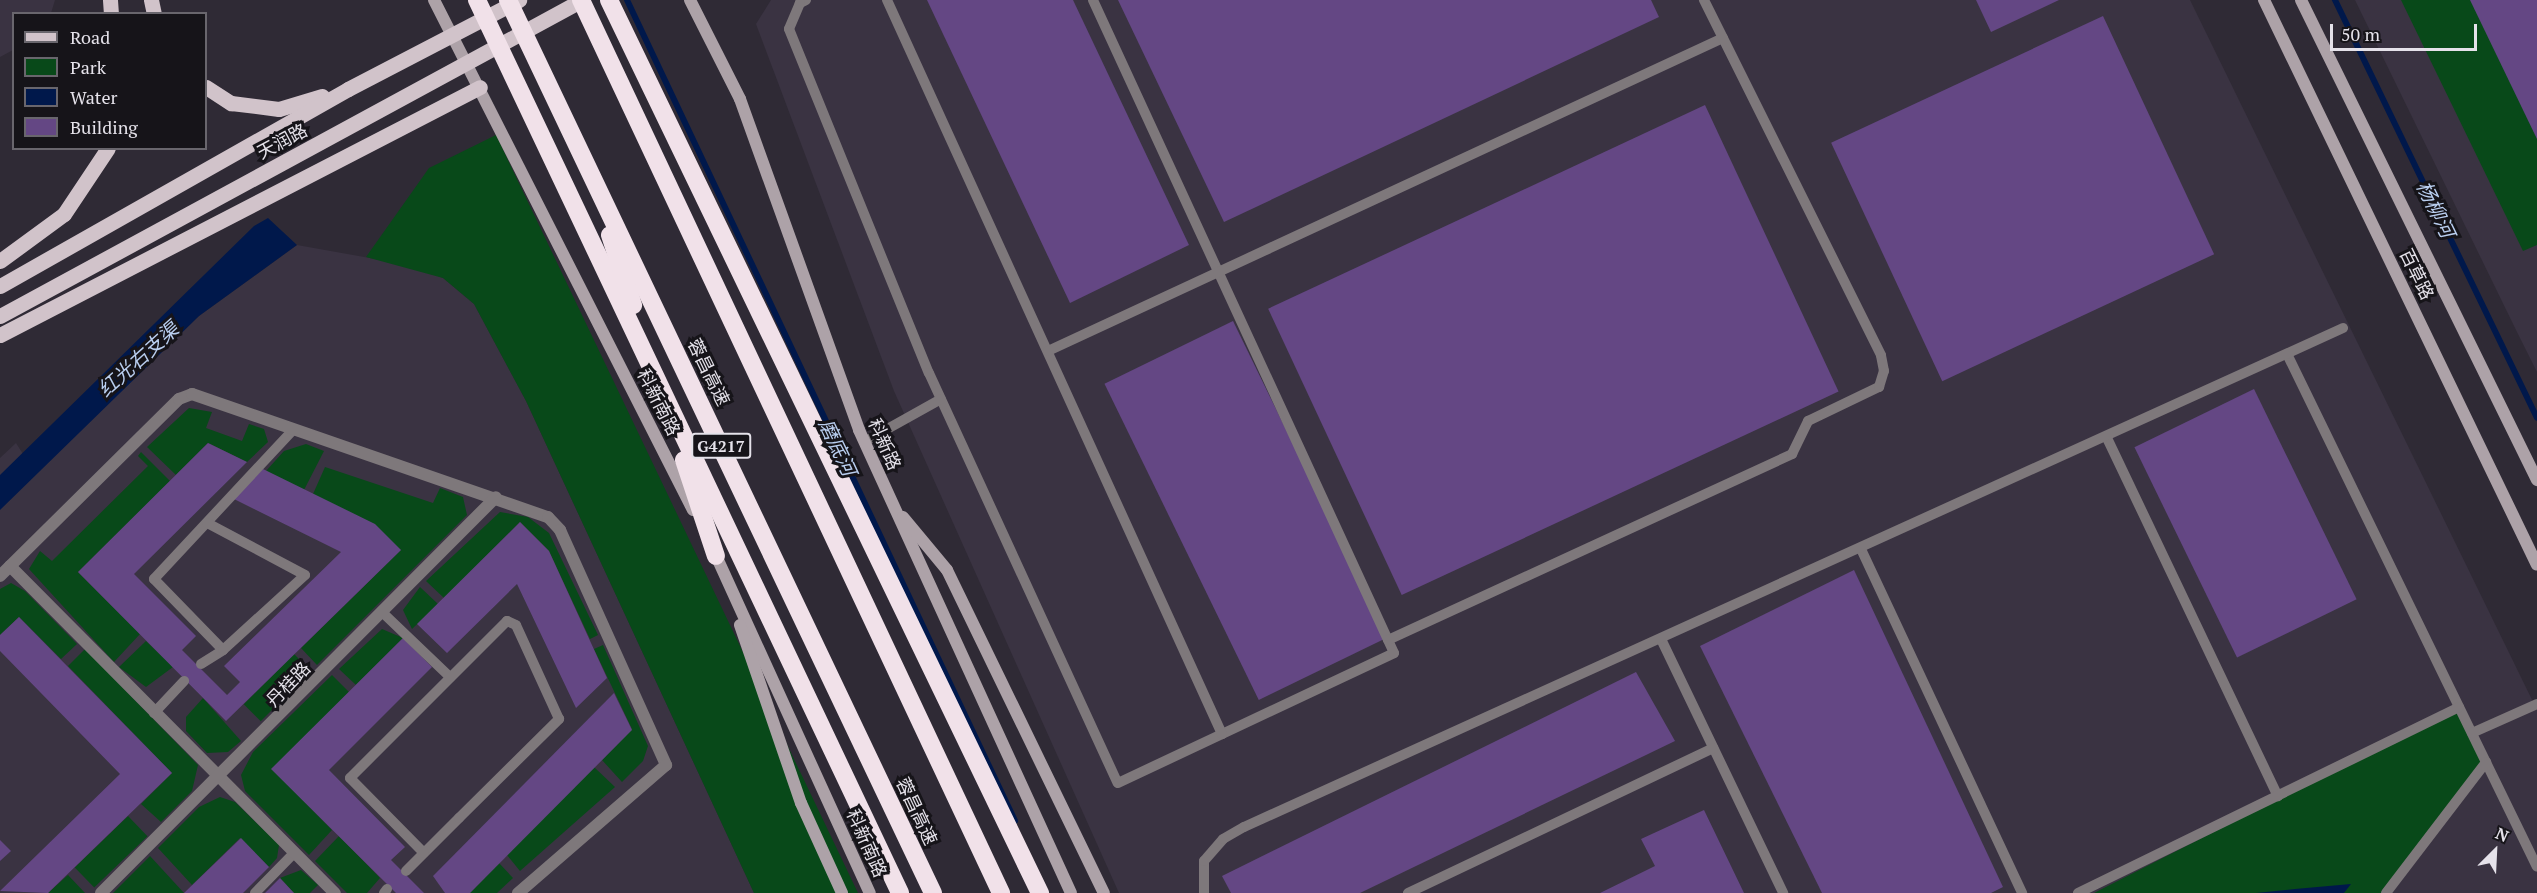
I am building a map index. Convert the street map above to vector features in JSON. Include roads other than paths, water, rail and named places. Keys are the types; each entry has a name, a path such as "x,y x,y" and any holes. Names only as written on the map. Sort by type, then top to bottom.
{"highway":[{"path":"477,0 900,893"},
{"name":"蓉昌高速","path":"508,0 933,893"},
{"path":"582,0 1001,893"},
{"path":"609,0 1040,893"},
{"path":"585,162 716,556"}],"main road":[{"name":"科新南路","path":"434,0 716,556 870,893"},
{"name":"天润路","path":"0,286 348,89 519,0"},
{"name":"天润路","path":"0,316 582,0"},
{"name":"科新路","path":"690,0 740,99 864,442 1071,893"},
{"name":"百草路","path":"2264,0 2537,565"},
{"name":"百草路","path":"2301,0 2537,480"},
{"path":"0,335 480,87"},
{"path":"207,88 231,103 279,109 348,89"},
{"path":"0,261 64,213 107,150"},
{"path":"892,503 947,570 1104,893"},
{"path":"716,556 801,803 842,893"}],"street":[{"path":"0,576 184,396 201,396 537,510 560,530 666,765 519,893"},
{"name":"丹桂路","path":"101,893 220,779 496,497"},
{"path":"9,566 334,893"}],"lane":[{"path":"806,0 800,3 789,29 941,399 1118,783 1394,653 1093,0"},
{"path":"887,0 1222,734"},
{"path":"1388,640 1792,454 1808,421 1879,387 1884,371 1881,355 1704,0"},
{"path":"1048,351 1723,38"},
{"path":"1204,893 1204,861 1223,839 1244,827 2288,356 2343,328"},
{"path":"2288,356 2537,867"},
{"path":"864,442 941,399"},
{"path":"223,650 154,579 294,429"},
{"path":"2107,438 2278,796"},
{"path":"201,664 223,650 305,575 207,523"},
{"path":"1860,549 2022,893"},
{"path":"383,613 450,677"},
{"path":"406,871 559,719 516,625 507,621 350,778 424,853"},
{"path":"1661,639 1783,893"},
{"path":"154,713 184,681"},
{"path":"2472,733 2537,705"},
{"path":"2078,893 2459,707"},
{"path":"1408,893 1713,748"},
{"path":"2386,893 2486,762"},
{"path":"255,893 295,852"}],"water":[{"name":"红光右支渠","path":"268,218 297,245 199,316 0,510 0,475 254,226"},
{"path":"2351,884 2344,893 2256,893 2295,889"}],"waterway":[{"name":"磨底河","path":"627,0 1015,821"},
{"name":"杨柳河","path":"2335,0 2537,418"}]}
